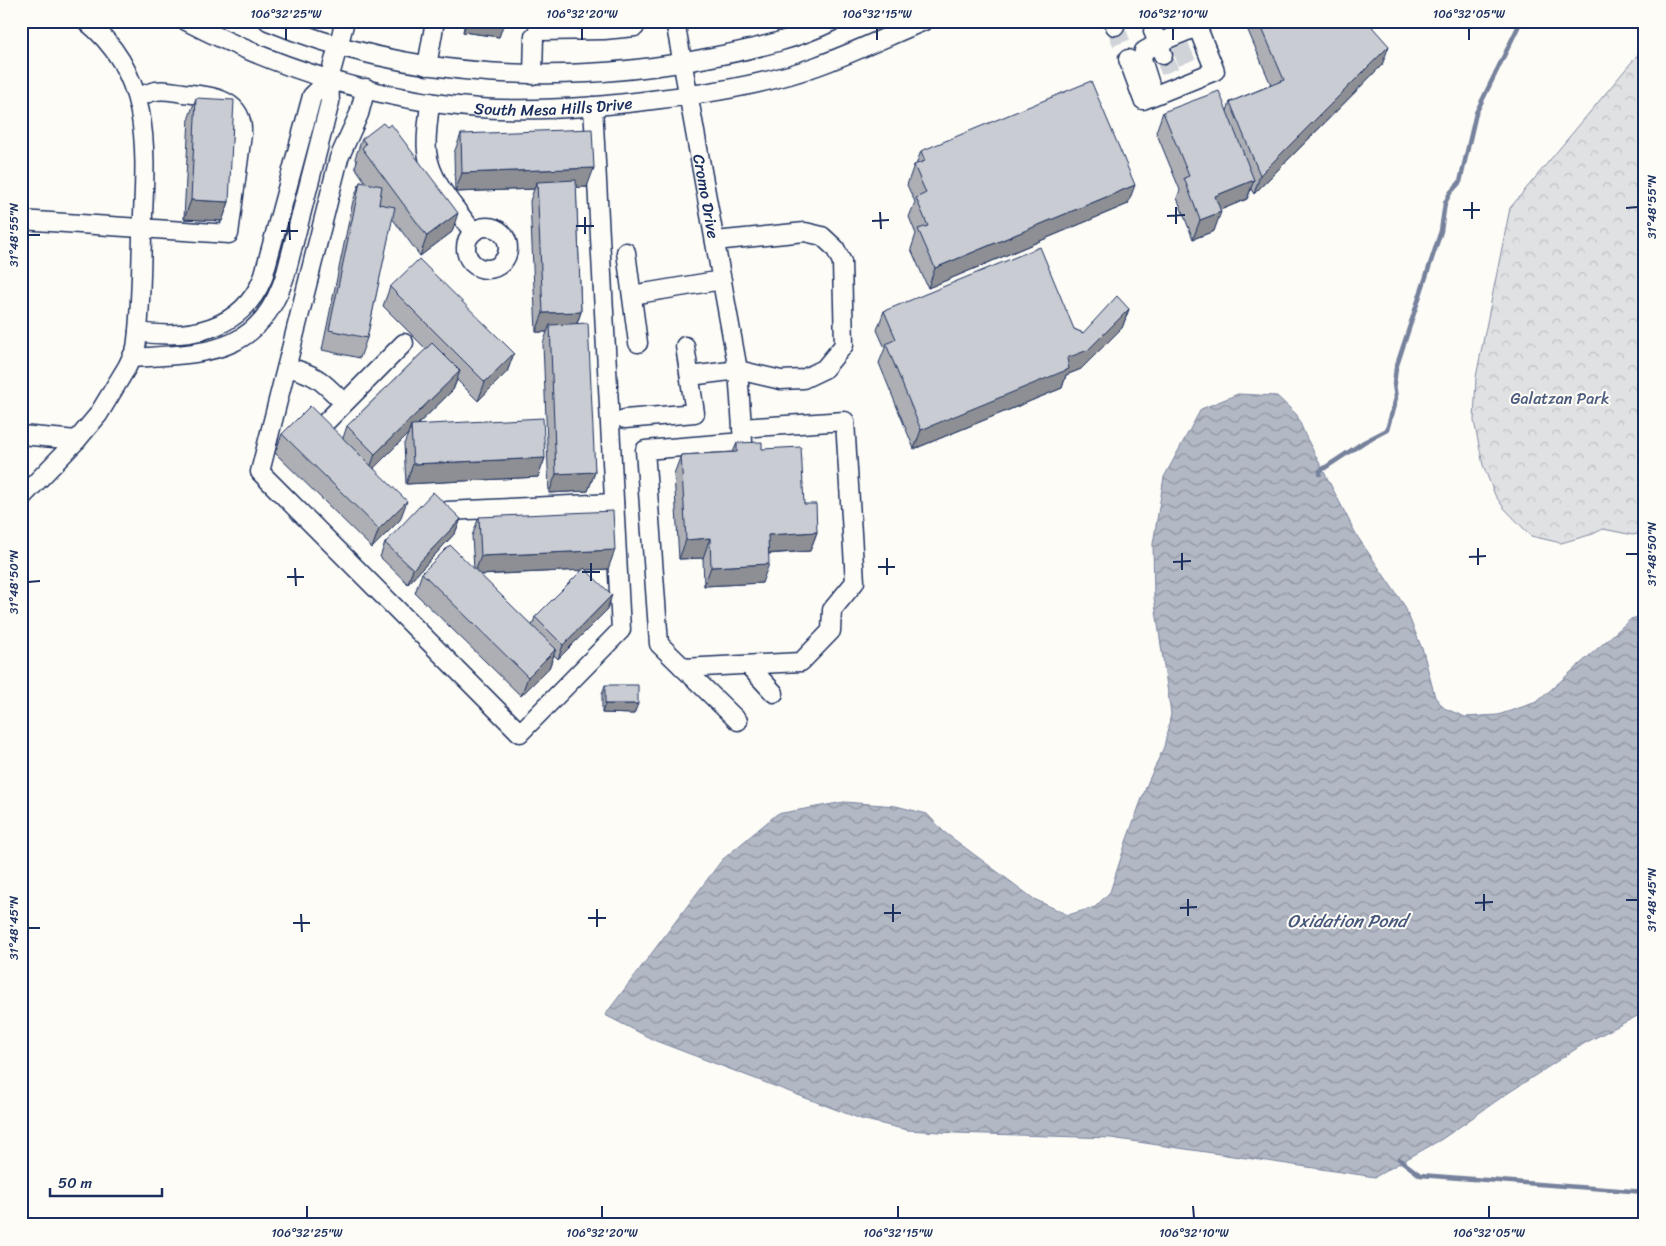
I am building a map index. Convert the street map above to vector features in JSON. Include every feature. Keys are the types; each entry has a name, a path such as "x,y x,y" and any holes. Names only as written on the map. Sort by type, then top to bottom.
{"street":[{"path":"21,498 88,428 108,400 136,348 142,229 144,145 142,119 138,98 128,71 120,57 101,34 86,21"},
{"name":"South Mesa Hills Drive","path":"186,21 210,34 259,55 329,79 430,102 480,108 538,109 627,104 689,96 752,84 817,66 924,21"},
{"name":"South Mesa Hills Drive","path":"268,21 338,46 383,57 427,66 497,74 603,73 684,63 769,45 829,22"},
{"path":"132,358 202,353 214,350 230,344 246,334 262,321 268,312 282,286 330,102 329,79 345,21"},
{"path":"427,66 435,21"},
{"path":"533,74 534,36 539,31 612,30 635,27 634,21"},
{"name":"Cromo Drive","path":"675,21 738,370 742,428"},
{"path":"1196,24 1215,71 1174,83 1149,97 1142,59 1144,51 1158,43 1178,41 1196,24"},
{"path":"1128,59 1149,97"},
{"path":"138,332 174,335 210,328 226,322 253,298 263,278 312,96 329,79"},
{"path":"366,88 359,114 339,158 260,472 520,733 621,630 592,106"},
{"path":"21,220 229,234 242,128 240,117 234,108 222,100 214,98 162,90 138,98"},
{"path":"430,102 426,136 430,165 434,177 473,232"},
{"path":"690,376 738,370 781,380 803,379 824,369 844,345 842,262 835,248 822,236 805,232 715,241"},
{"path":"626,252 638,343"},
{"path":"632,295 722,280"},
{"path":"318,430 404,343"},
{"path":"625,419 695,413 686,346"},
{"path":"287,366 316,376 344,403"},
{"path":"683,668 801,662 831,631 832,610 855,582 845,421 742,428 743,442 645,450 659,644 683,668 738,721"},
{"path":"21,435 77,440"},
{"path":"447,510 614,503"},
{"path":"748,665 774,693"}],"green space":[{"name":"Galatzan Park","path":"1645,46 1645,532 1633,535 1603,529 1593,534 1561,543 1531,536 1504,508 1495,495 1483,465 1474,421 1476,377 1510,208"}],"water":[{"name":"Oxidation Pond","path":"1238,394 1277,396 1297,415 1305,435 1357,536 1404,605 1423,651 1435,697 1444,708 1465,717 1498,715 1537,702 1631,619 1645,615 1645,1012 1585,1043 1442,1139 1375,1177 1111,1138 907,1130 861,1119 656,1041 605,1015 722,860 777,814 844,802 896,806 927,814 944,832 1034,899 1068,915 1095,907 1110,892 1148,782 1164,747 1171,714 1154,597 1153,544 1164,477 1201,409"}],"building":[{"path":"1259,21 1370,21 1373,28 1389,46 1260,175 1230,102 1284,80"},
{"path":"1091,81 1135,185 935,268 918,229 928,226 916,198 926,193 914,165 925,161 921,151"},
{"path":"1219,91 1254,180 1215,196 1221,212 1200,220 1184,178 1189,176 1163,112"},
{"path":"196,98 234,100 229,202 191,200"},
{"path":"383,123 387,127 391,124 458,213 427,236 362,148 366,144 362,139"},
{"path":"592,129 594,168 462,173 461,134"},
{"path":"576,180 581,312 543,313 537,182"},
{"path":"360,182 382,186 379,204 395,207 367,338 329,330"},
{"path":"1040,247 1074,329 1083,333 1117,296 1129,309 1088,350 1067,358 1069,369 921,430 886,344 896,339 884,311"},
{"path":"419,259 514,353 485,382 390,287"},
{"path":"588,323 595,472 556,474 550,325"},
{"path":"432,343 460,371 375,454 347,426"},
{"path":"310,406 407,501 379,529 282,434"},
{"path":"543,418 545,458 413,464 411,425"},
{"path":"762,442 762,449 801,447 804,504 816,504 817,532 768,535 769,564 711,567 710,538 686,540 681,455 737,452 737,443"},
{"path":"433,492 461,519 413,569 385,543"},
{"path":"613,511 615,550 481,556 479,517"},
{"path":"450,545 556,649 528,677 422,573"},
{"path":"584,568 612,595 563,645 535,617"},
{"path":"605,685 638,685 638,704 605,704"}],"waterway":[{"path":"1320,474 1320,471 1364,442 1387,430 1396,398 1394,384 1396,368 1441,231 1445,203 1450,193 1460,182 1476,113 1521,21"},
{"path":"1399,1159 1420,1175 1645,1192"}],"tunnel":[{"path":"1115,26 1128,59"},
{"path":"1180,46 1191,72"},
{"path":"1163,55 1173,79"}]}
